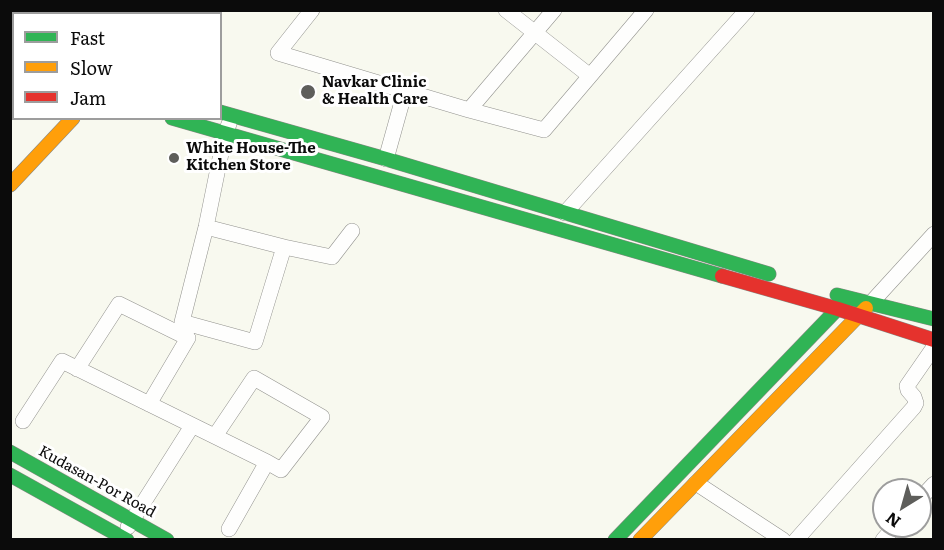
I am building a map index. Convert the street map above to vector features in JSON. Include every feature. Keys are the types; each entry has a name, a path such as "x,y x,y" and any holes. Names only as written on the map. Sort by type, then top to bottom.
{"street":[{"path":"312,10 278,53 544,130 646,10"},
{"path":"469,110 554,10"},
{"path":"565,213 747,10"},
{"path":"517,14 534,33 590,76"},
{"path":"386,159 405,91"},
{"path":"284,247 255,342 182,322 206,227 225,134 226,114 386,159 780,278"},
{"path":"10,185 71,120"},
{"path":"179,120 859,315 933,340"},
{"path":"206,227 332,257 352,231"},
{"path":"640,540 871,303 933,234"},
{"path":"825,291 933,319"},
{"path":"615,540 848,298"},
{"path":"77,369 119,303 188,338 149,404"},
{"path":"796,540 914,407 916,403 907,386 933,347"},
{"path":"23,421 62,361 281,470 321,417 254,378 215,436"},
{"path":"10,475 125,538 132,520 192,426"},
{"name":"Kudasan-Por Road","path":"10,452 167,540"},
{"path":"230,530 267,462"},
{"path":"696,483 778,538"}],"traffic: fast":[{"path":"222,113 386,159 769,274"},
{"path":"179,120 722,276"},
{"path":"837,295 934,319"},
{"path":"615,540 846,300"},
{"path":"10,452 167,540"},
{"path":"10,475 127,540"}],"traffic: slow":[{"path":"10,185 71,120"},
{"path":"640,540 866,308"}],"traffic: jam":[{"path":"722,276 838,309 934,340"}],"place":[{"name":"Navkar Clinic & Health Care","path":"308,92"},
{"name":"White House-The Kitchen Store","path":"174,158"}]}
